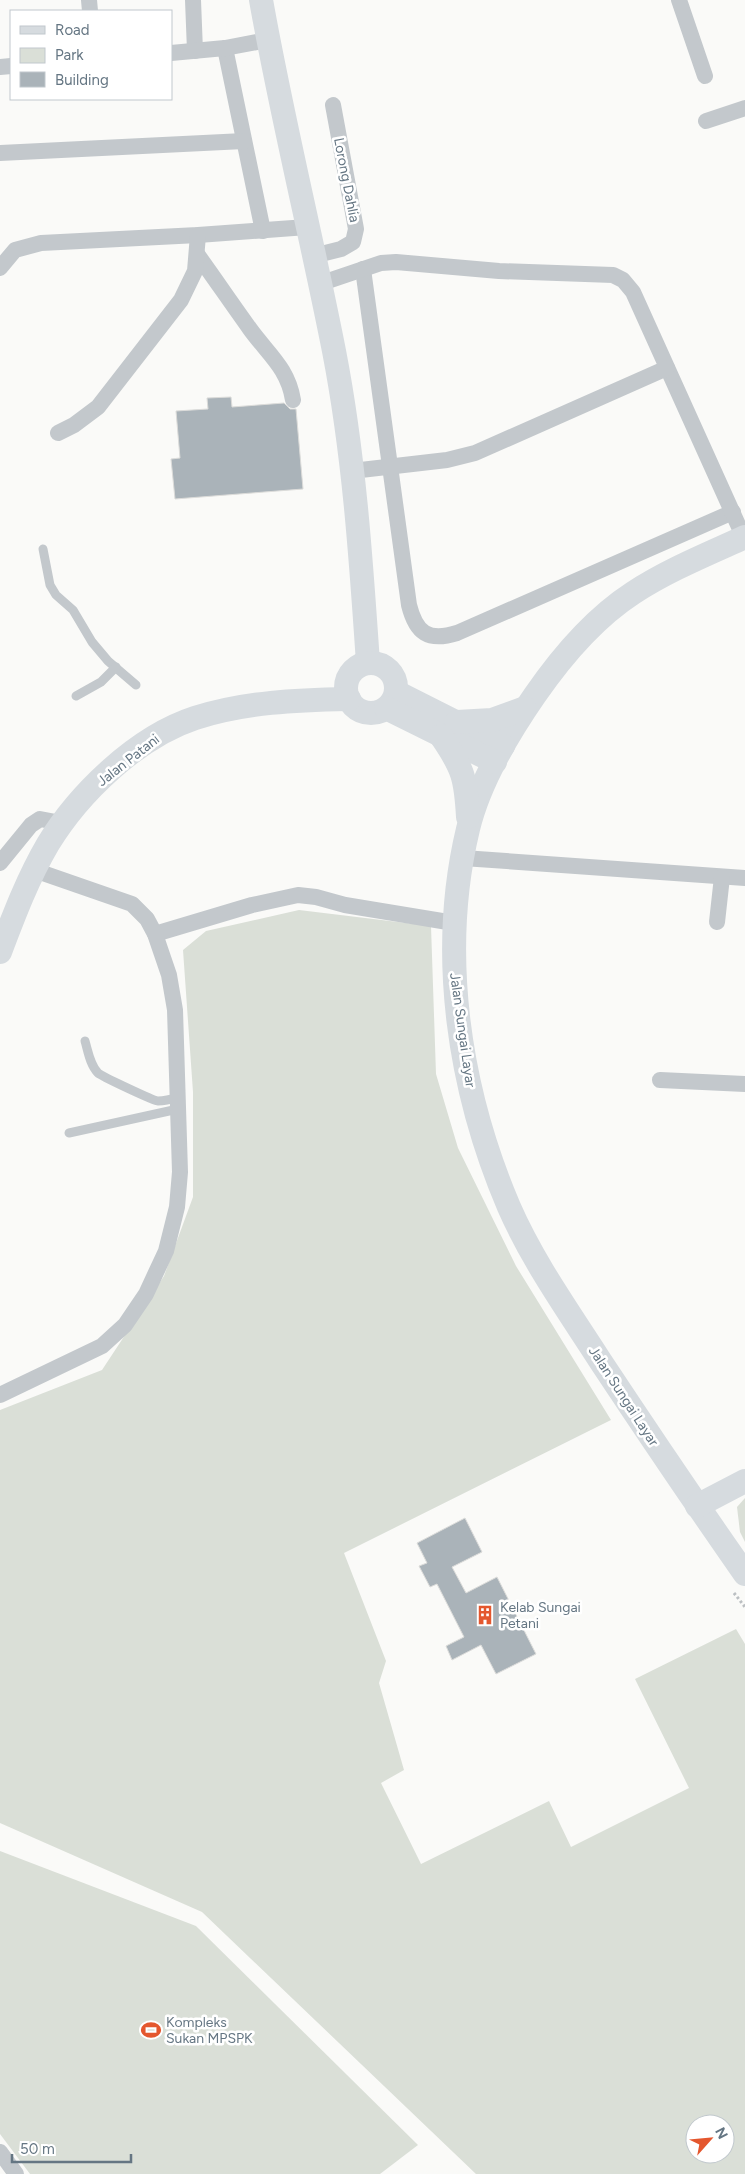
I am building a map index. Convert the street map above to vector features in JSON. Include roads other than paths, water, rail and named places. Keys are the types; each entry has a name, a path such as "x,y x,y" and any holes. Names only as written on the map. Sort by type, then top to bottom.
{"main road":[{"path":"261,0 306,227 334,352 352,471 368,663"},
{"name":"Jalan Sungai Layar","path":"740,1583 697,1506 539,1264 510,1208 489,1151 466,1067 455,988 454,923 468,826 499,754 550,672 572,646 599,620 633,593 683,566 744,537"},
{"path":"377,663 389,670 394,678 391,700 374,712 363,711 349,699 346,689 350,674 358,666 377,663"},
{"name":"Jalan Patani","path":"0,952 34,870 62,823 109,771 135,751 177,726 195,719 256,704 349,699"},
{"path":"391,700 499,754"},
{"path":"448,729 492,720 526,708"},
{"path":"448,729 463,772 467,790 468,826"},
{"path":"697,1506 745,1481"}],"street":[{"path":"192,0 195,52"},
{"path":"679,0 705,76"},
{"path":"172,53 225,48 268,40"},
{"path":"225,48 263,231"},
{"name":"Lorong Dahlia","path":"313,256 341,250 353,242 356,229 333,105"},
{"path":"706,121 745,108"},
{"path":"0,153 244,141"},
{"path":"0,268 7,250 41,243 306,227"},
{"path":"58,433 74,425 98,407 181,300 193,278 198,235"},
{"path":"196,254 257,339 284,372 291,388 293,400"},
{"path":"319,284 352,275 381,264 396,262 499,271 613,276 623,280 630,285 744,537"},
{"path":"364,269 400,544 413,620 421,630 438,636 457,633 732,512"},
{"path":"352,471 447,460 475,453 667,368"},
{"path":"0,863 32,825 40,819 62,823"},
{"path":"463,858 745,878"},
{"path":"0,1395 102,1346 116,1335 133,1316 157,1274 166,1250 174,1223 180,1172 173,993 169,975 154,934 144,915 132,904 34,870"},
{"path":"717,922 722,877"},
{"path":"154,934 252,905 298,895 316,897 345,905 454,923"},
{"path":"660,1080 745,1084"},
{"path":"0,2152 16,2174"}],"lane":[{"path":"42,549 50,585 56,595 70,606 92,642 136,685"},
{"path":"76,696 101,682 116,667"},
{"path":"85,1041 94,1068 99,1075 123,1085 148,1099 178,1103"},
{"path":"69,1133 178,1103"}],"place":[{"name":"Kelab Sungai Petani","path":"485,1615"},
{"name":"Kompleks Sukan MPSPK","path":"151,2030"}]}
